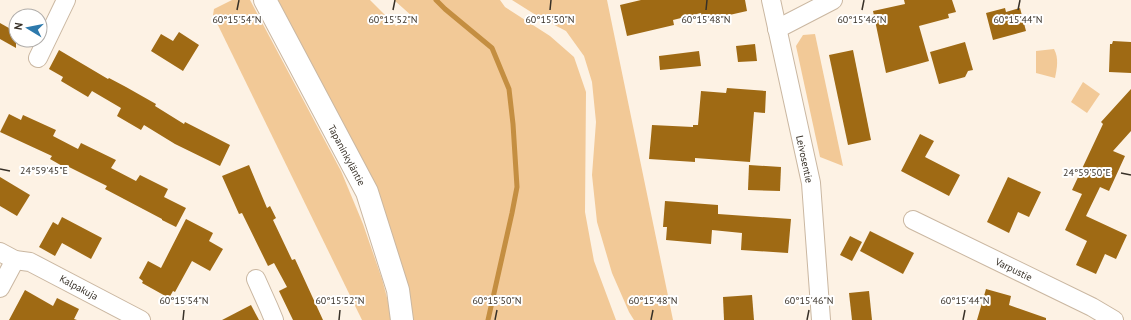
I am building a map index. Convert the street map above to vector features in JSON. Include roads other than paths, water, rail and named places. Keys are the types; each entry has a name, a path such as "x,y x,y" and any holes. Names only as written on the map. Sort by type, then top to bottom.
{"main road":[{"name":"Tapaninkyläntie","path":"265,0 367,192 398,290 402,320"}],"street":[{"path":"38,58 66,0"},
{"name":"Leivosentie","path":"771,0 811,184 821,320"},
{"path":"777,29 833,0"},
{"name":"Varpustie","path":"913,220 1092,307 1114,320"},
{"path":"0,288 8,256"},
{"name":"Kalpakuja","path":"8,256 30,262 141,320"},
{"path":"256,279 274,320"}],"waterway":[{"path":"436,0 492,48 509,89 517,187 488,320"}]}
